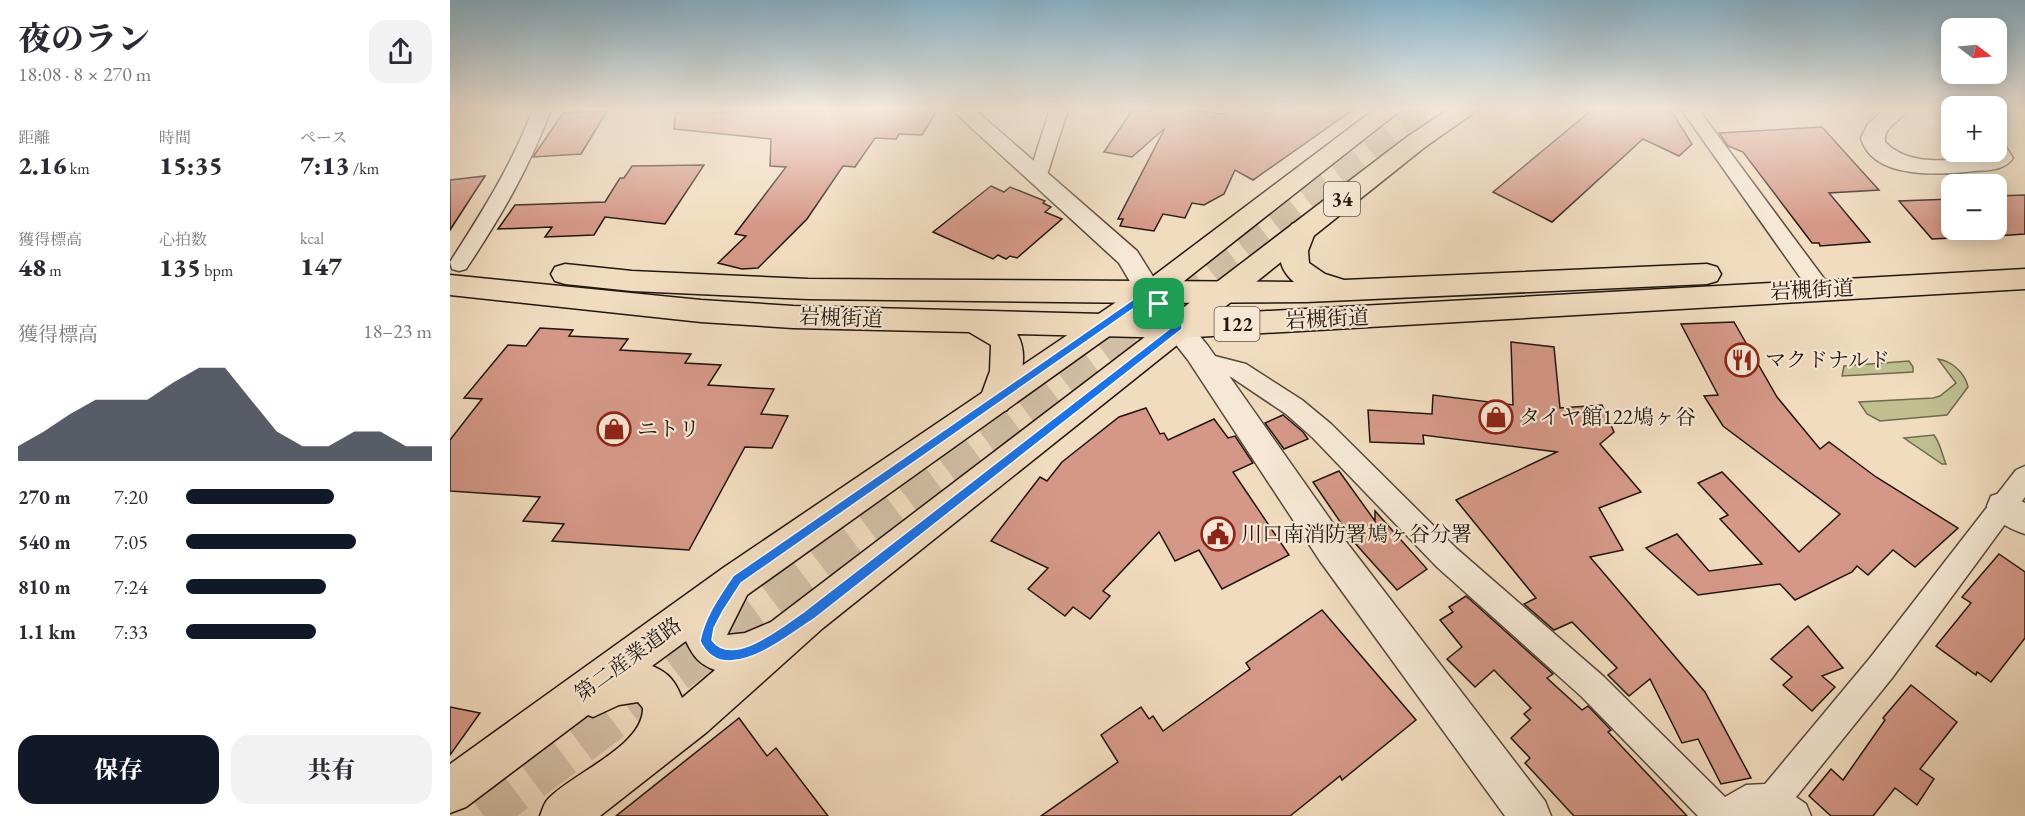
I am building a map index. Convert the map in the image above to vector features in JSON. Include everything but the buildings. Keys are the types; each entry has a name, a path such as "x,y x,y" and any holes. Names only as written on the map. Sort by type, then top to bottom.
{"main road":[{"name":"第二産業道路","path":"450,791 737,580 1150,292 1339,147"},
{"name":"34","path":"563,816 692,717 809,615 1409,147"},
{"path":"1302,230 1293,254 1295,265 1305,276 1320,284 1352,290"},
{"name":"岩槻街道","path":"453,271 701,311 793,317 1179,327 1813,279 2025,257"},
{"name":"岩槻街道","path":"453,271 808,289 1150,292 1352,290 1813,279 2025,279"},
{"path":"975,322 1005,339 1009,357 1008,364 995,401"},
{"path":"737,580 719,607 709,628 706,641 713,651 723,655 744,655 809,615"},
{"path":"538,725 613,686 634,682 649,684 661,695 665,712 659,732 640,757"}],"street":[{"path":"453,271 478,237 526,147"},
{"path":"1006,147 1128,257 1150,292 1179,327 1332,550 1530,816"},
{"path":"1038,175 1047,147"},
{"path":"1717,147 1813,279"},
{"path":"1877,147 1896,161 1925,167 1995,162"},
{"path":"1203,362 1238,370 1294,406 1322,431 1447,558 1593,687 1720,816"},
{"path":"1726,816 1746,801 1783,808 1881,668 2014,513 2025,477"}],"green space":[{"path":"1938,359 1957,368 1968,387 1947,415 1880,421 1867,414 1859,402 1940,396 1956,383"},
{"path":"1909,361 1913,372 1842,376 1844,366"},
{"path":"1934,435 1946,464 1942,464 1904,438"}],"tunnel":[{"path":"1180,297 1375,147"},
{"path":"869,529 1182,295"},
{"path":"484,816 871,527"}],"place":[{"name":"マクドナルド","path":"1742,360"},
{"name":"タイヤ館122鳩ヶ谷","path":"1496,417"},
{"name":"ニトリ","path":"614,429"},
{"name":"川口南消防署鳩ヶ谷分署","path":"1218,534"}],"route":[{"path":"1150,292 1159,304 1179,327 809,615 744,655 723,655 713,651 706,641 709,628 719,607 737,580 1150,292"}]}
